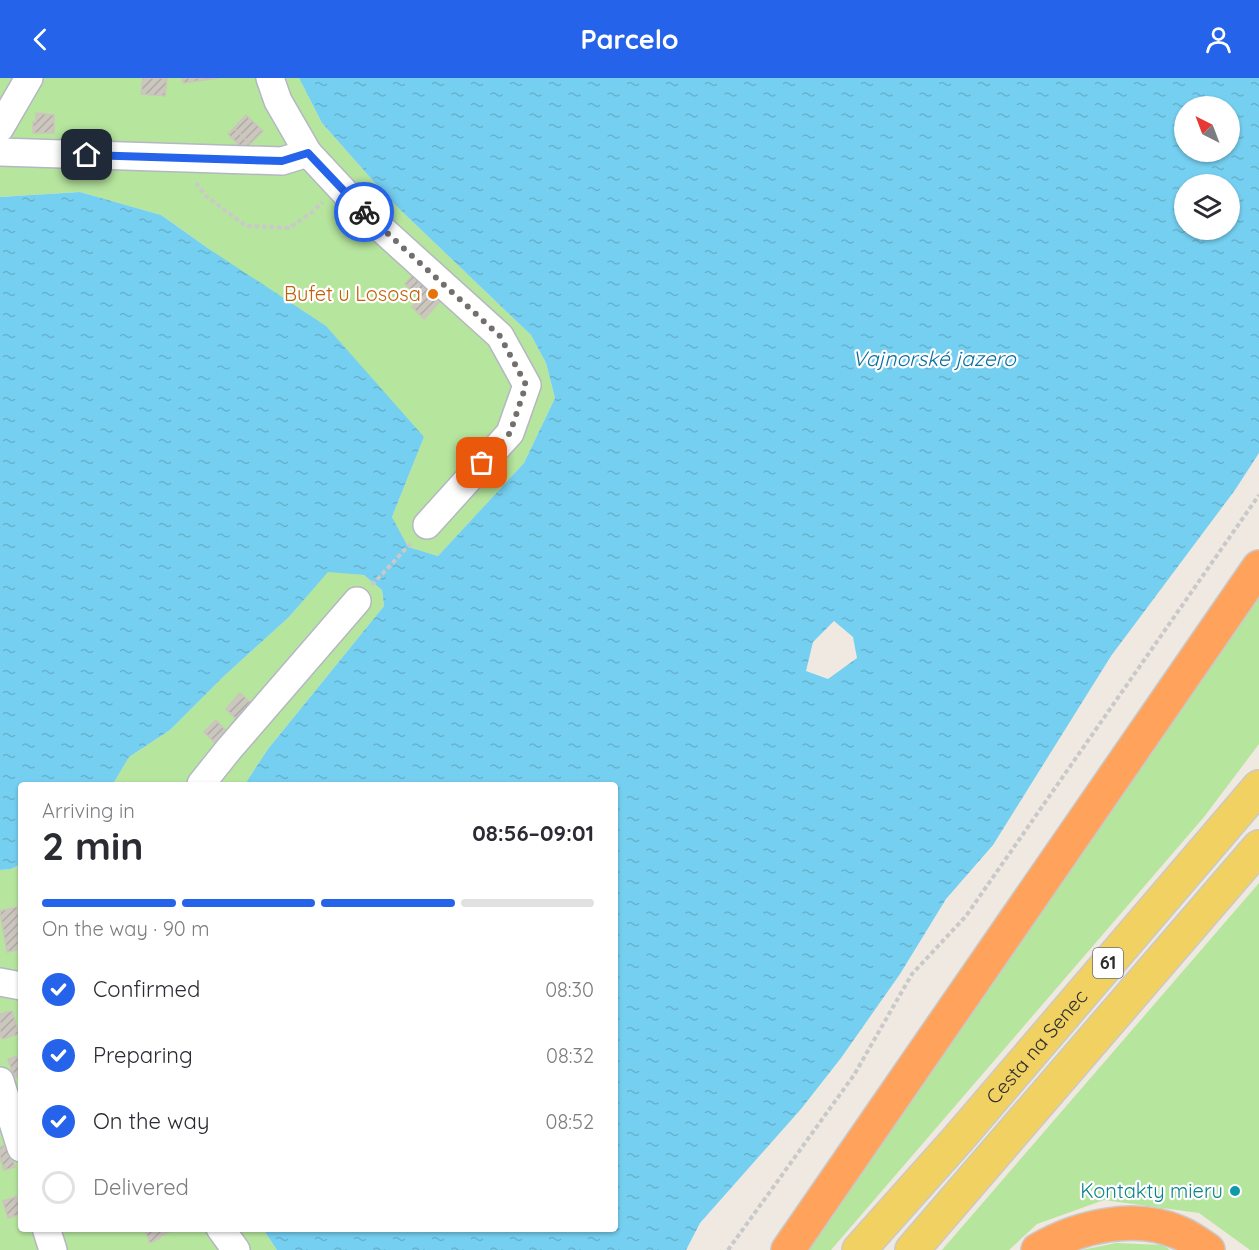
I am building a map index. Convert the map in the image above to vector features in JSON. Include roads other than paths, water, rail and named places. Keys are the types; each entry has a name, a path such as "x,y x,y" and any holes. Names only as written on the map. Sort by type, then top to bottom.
{"highway":[{"path":"788,1250 1259,567"},
{"path":"1038,1250 1063,1237 1094,1228 1136,1224 1173,1230 1208,1250"}],"main road":[{"name":"Cesta na Senec","path":"859,1250 958,1140 1259,787"},
{"name":"Cesta na Senec","path":"912,1250 1259,847"}],"lane":[{"path":"0,128 29,78"},
{"path":"270,78 278,101 308,153 364,213 500,336 526,385 510,433 427,525"},
{"path":"0,152 282,161 308,153"},
{"path":"203,782 357,601"},
{"path":"0,982 18,985"},
{"path":"0,1081 18,1138"},
{"path":"47,1232 53,1250"},
{"path":"223,1232 236,1250"}],"water":[{"name":"Vajnorské jazero","path":"299,78 1259,78 1259,453 1235,490 1111,656 993,845 946,899 900,974 841,1058 801,1109 700,1223 686,1250 277,1250 265,1232 618,1232 618,782 246,782 268,749 384,606 382,590 364,575 328,572 289,617 223,677 170,730 129,757 114,782 18,782 18,866 0,870 0,197 80,192 161,215 326,326 424,437 392,517 408,547 438,556 524,463 555,398 546,363 531,335 390,200 322,123","holes":["834,621 853,637 857,658 828,679 806,671 813,642"]}],"place":[{"name":"Bufet u Lososa","path":"433,294"},
{"name":"Kontakty mieru","path":"1235,1191"}]}
